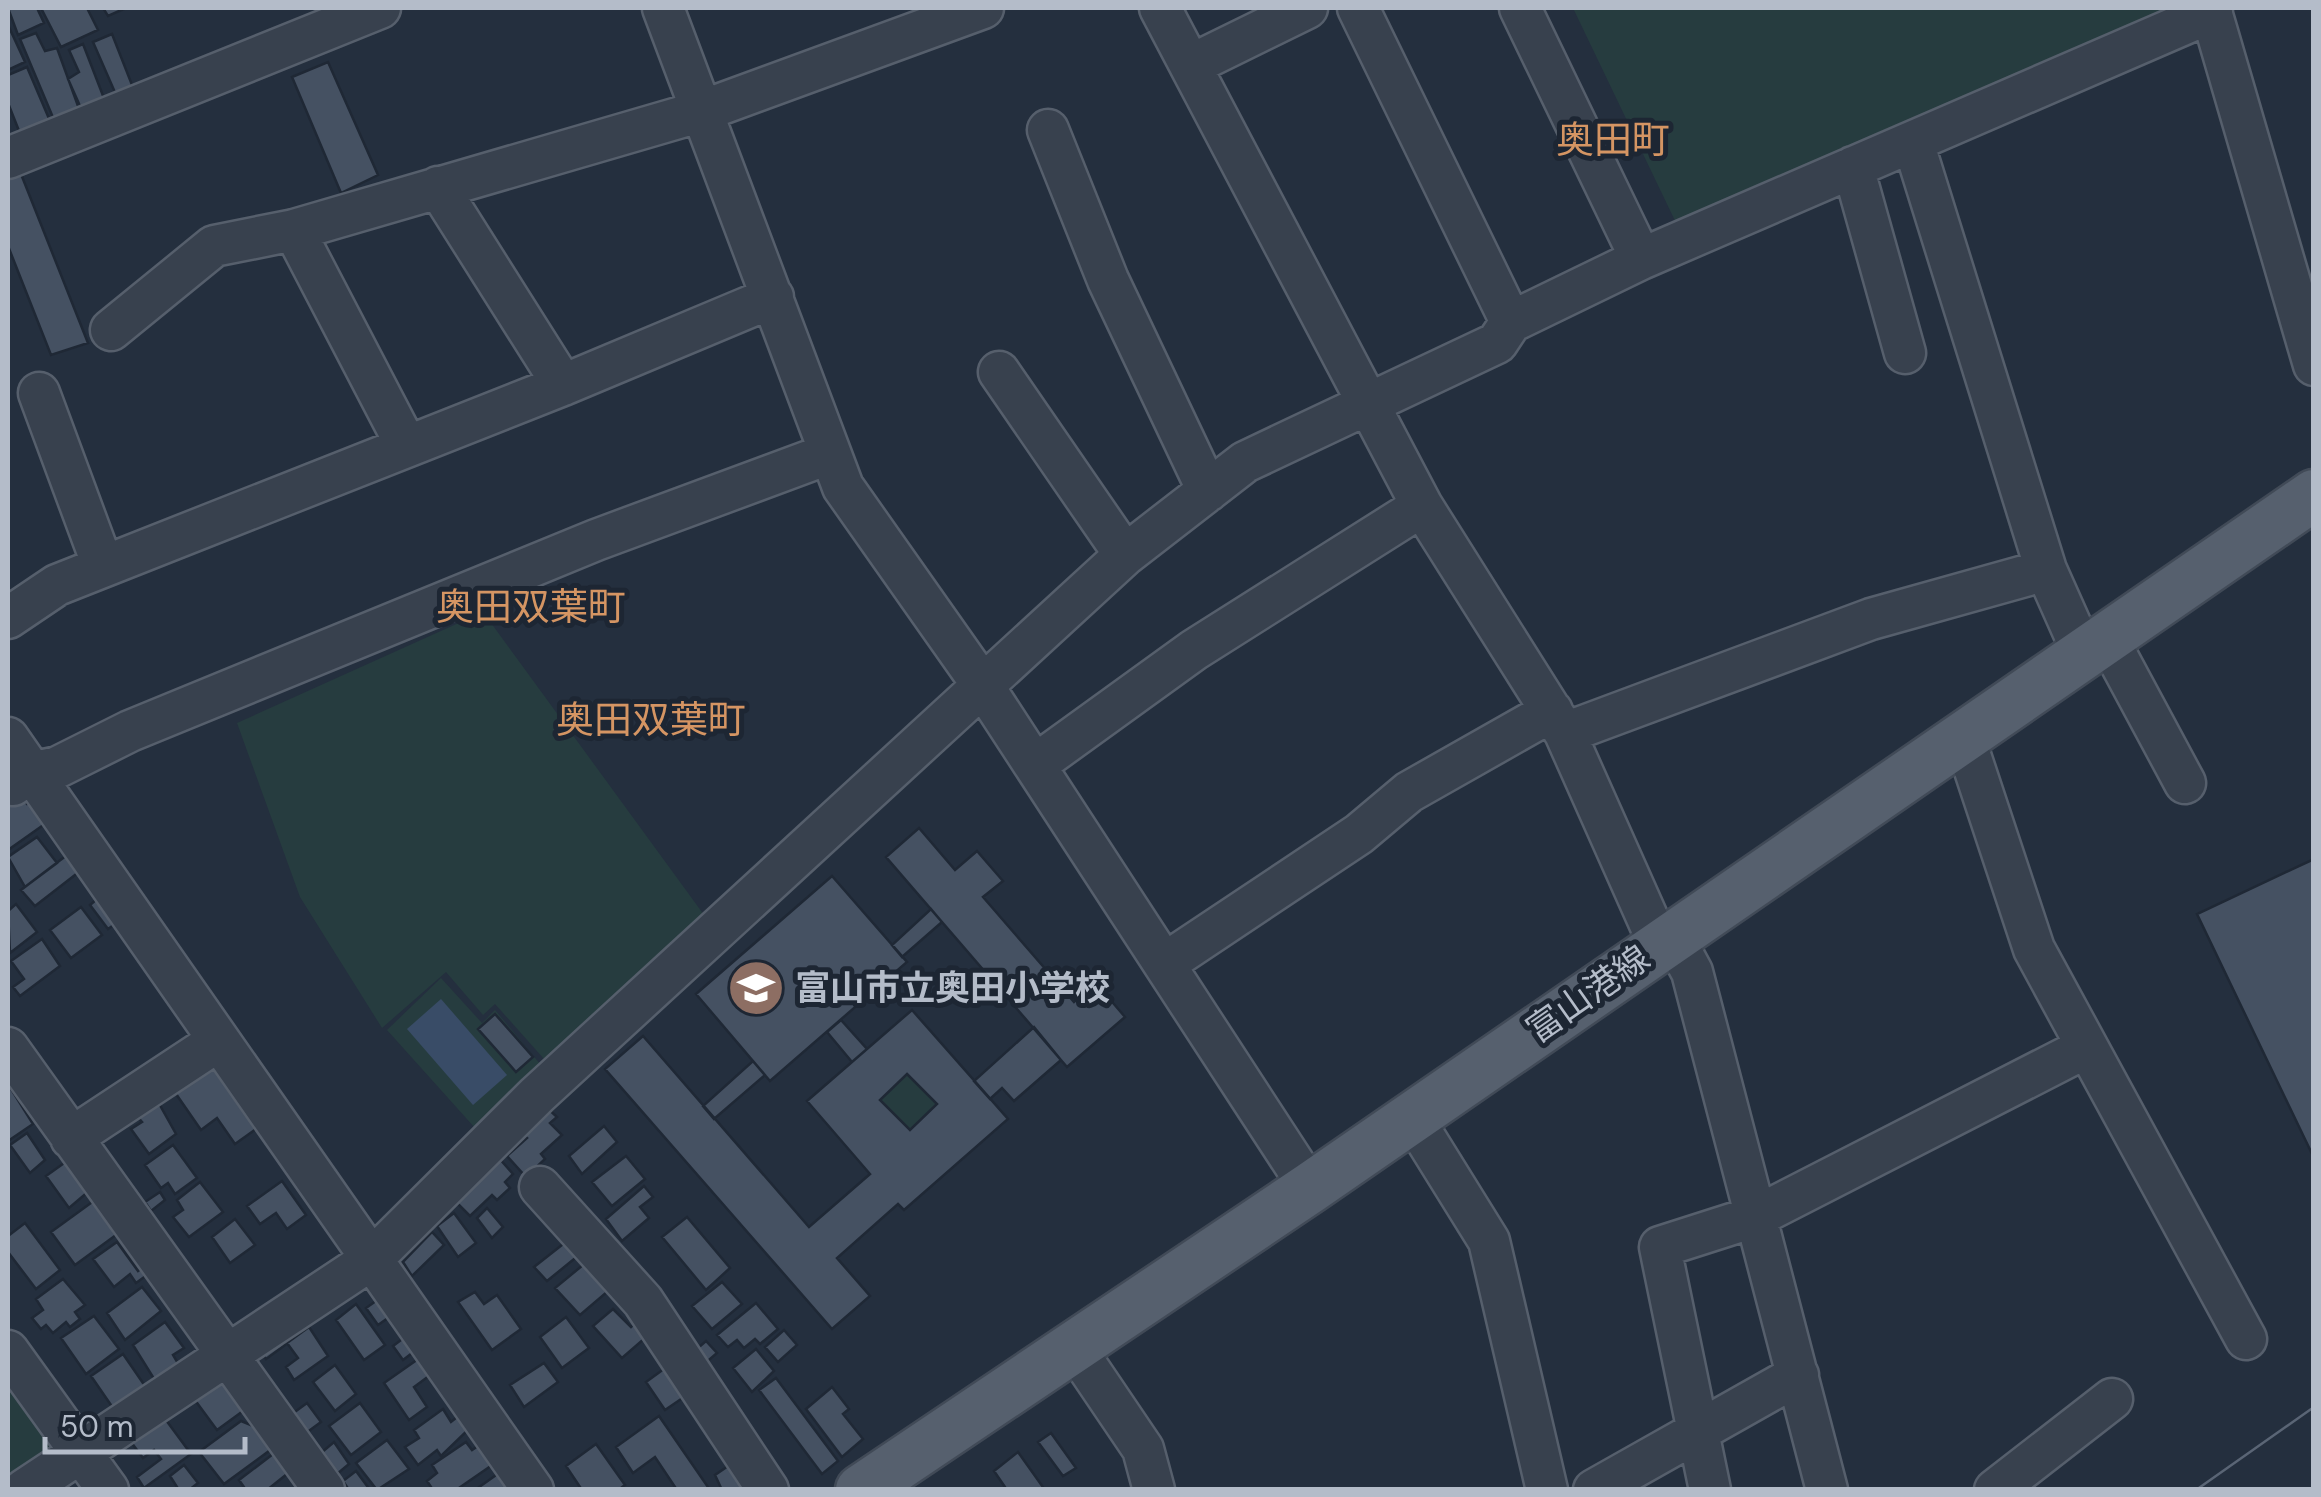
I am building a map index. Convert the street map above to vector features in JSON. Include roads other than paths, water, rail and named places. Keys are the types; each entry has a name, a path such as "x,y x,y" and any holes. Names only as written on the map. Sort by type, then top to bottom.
{"main road":[{"name":"富山港線","path":"861,1490 1310,1188 2314,495"}],"street":[{"path":"8,158 380,8"},
{"path":"663,8 843,486 982,683 1310,1188"},
{"path":"110,330 214,246 294,230 702,110 983,8"},
{"path":"1160,8 1422,506 1559,722 1665,940 1692,972 1827,1490"},
{"path":"1190,65 1307,8"},
{"path":"1358,8 1511,322"},
{"path":"1520,8 1642,259"},
{"path":"24,1490 372,1259 537,1095 1125,555 1245,462 1497,343 1511,322 1642,259 2218,11 2314,366"},
{"path":"1048,130 1108,280 1208,491"},
{"path":"1913,142 2046,570 2184,783"},
{"path":"1854,167 1905,353"},
{"path":"438,187 563,385"},
{"path":"294,230 406,445"},
{"path":"8,618 57,584 563,385 772,296"},
{"path":"999,372 1125,555"},
{"path":"39,393 103,566"},
{"path":"19,781 130,731 596,540 828,454"},
{"path":"1035,765 1194,650 1422,506"},
{"path":"1164,964 1359,834 1409,792 1559,722 1871,619 2046,570"},
{"path":"1963,734 2034,949 2246,1339"},
{"path":"8,738 19,781 218,1041 532,1490"},
{"path":"72,1138 218,1041"},
{"path":"1710,1490 1660,1248 1757,1216 2087,1047"},
{"path":"8,1048 324,1490"},
{"path":"1412,1117 1490,1241 1547,1490"},
{"path":"540,1186 643,1301 768,1490"},
{"path":"1074,1347 1143,1448 1154,1490"},
{"path":"8,1351 108,1490"},
{"path":"1594,1490 1798,1375"},
{"path":"1995,1490 2112,1399"}],"water":[{"path":"441,999 507,1075 473,1105 407,1029"}],"tram line":[{"path":"2196,1490 2314,1407"}],"place":[{"name":"富山市立奥田小学校","path":"756,988"}],"district":[{"name":"奥田町","path":"1613,140"},
{"name":"奥田双葉町","path":"531,607"},
{"name":"奥田双葉町","path":"651,720"}]}
